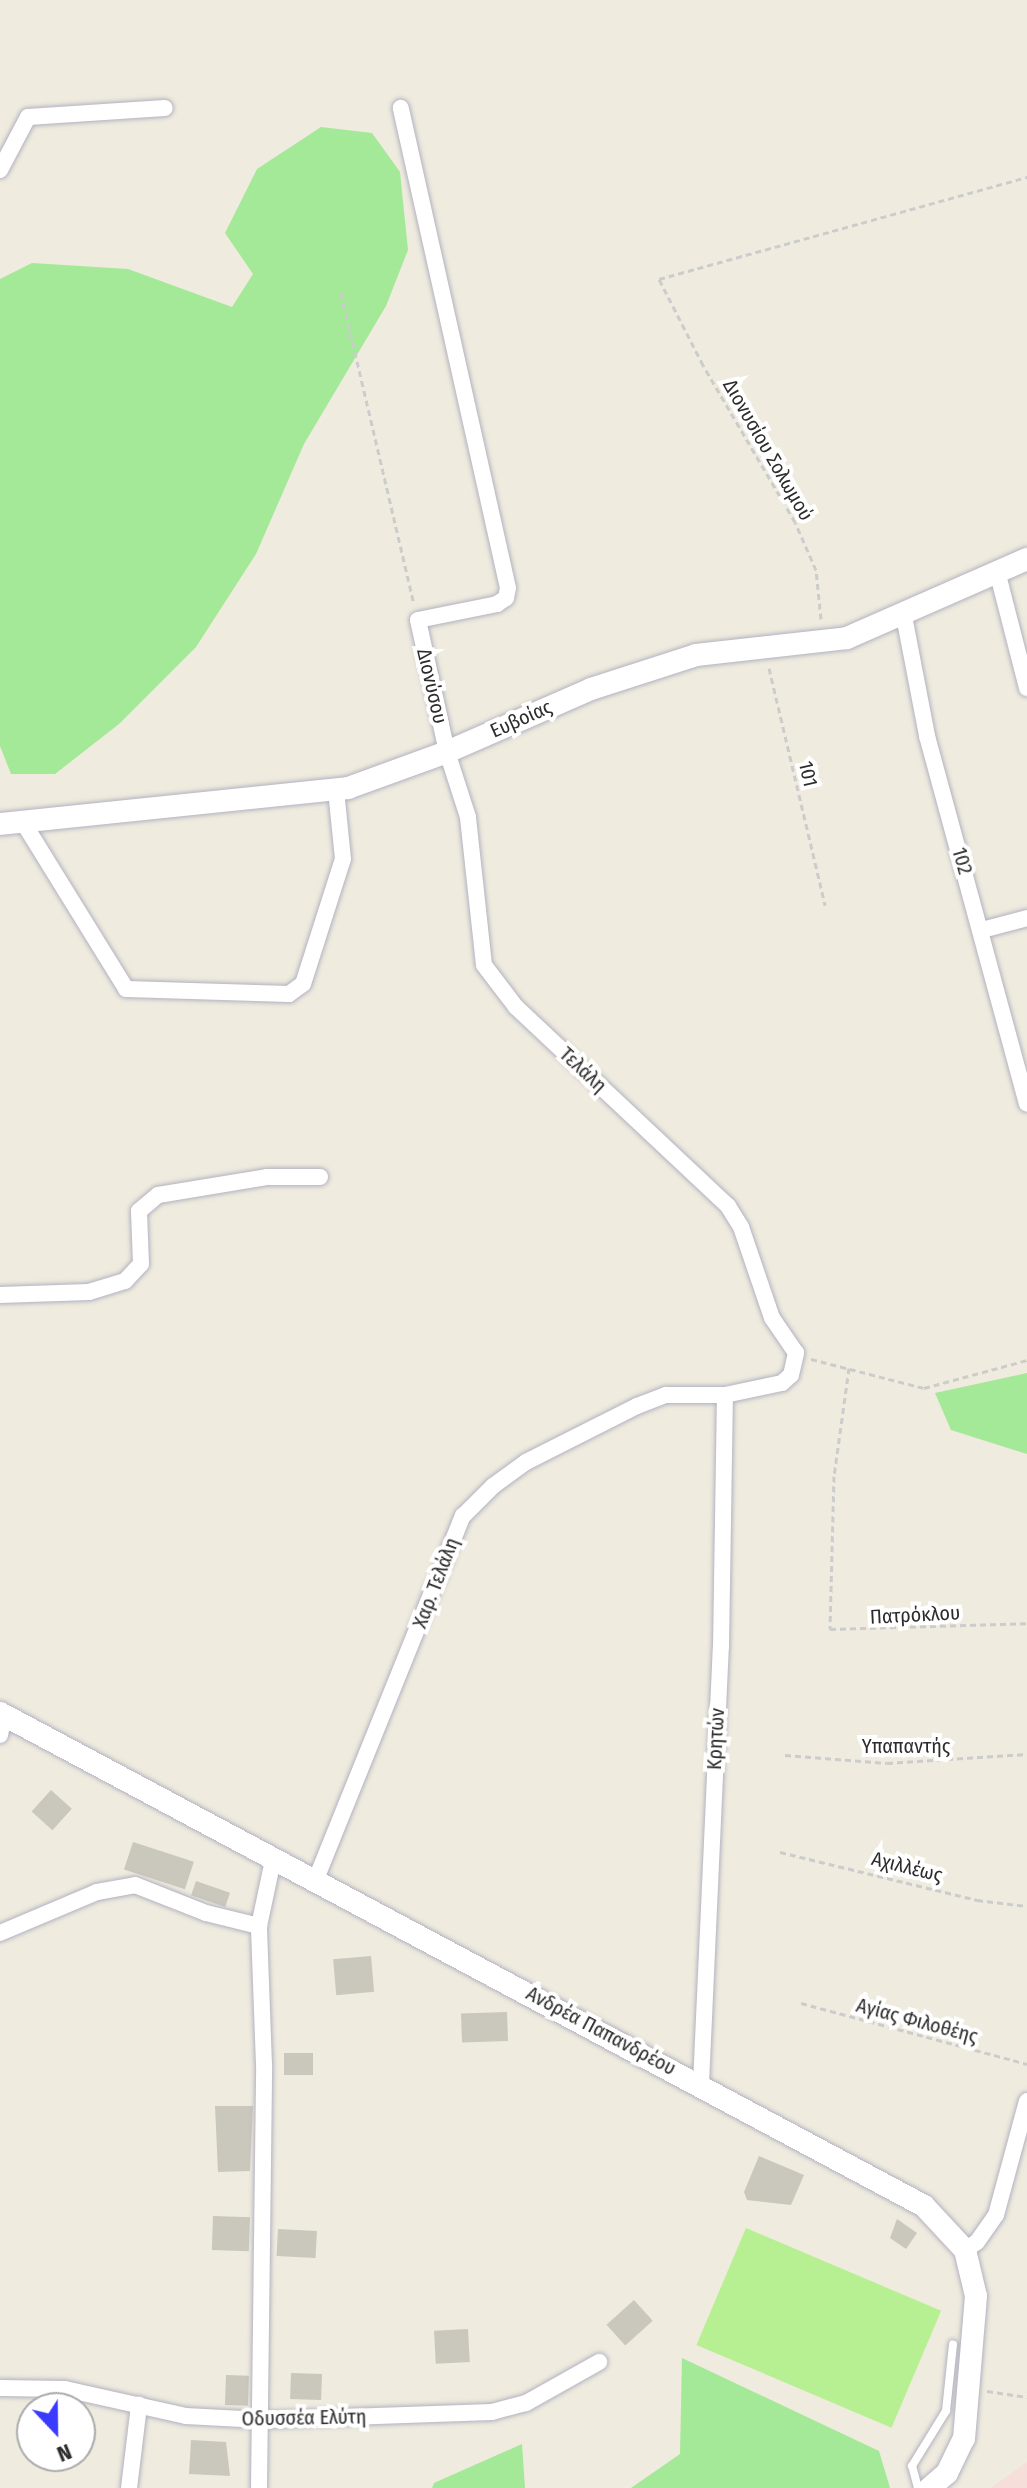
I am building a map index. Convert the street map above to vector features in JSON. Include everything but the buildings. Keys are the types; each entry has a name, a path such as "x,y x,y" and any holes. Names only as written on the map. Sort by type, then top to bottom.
{"main road":[{"name":"Ευβοίας","path":"11,823 336,790 447,752 647,670 696,655 824,643 904,616 1027,559"},
{"name":"Ανδρέα Παπανδρέου","path":"1,1721 316,1879 924,2206 965,2250 976,2296 972,2388 957,2456 930,2488"}],"street":[{"path":"0,170 28,117 165,108"},
{"path":"401,108 508,588 506,598 497,604 418,620"},
{"path":"997,571 1027,688"},
{"name":"102","path":"904,616 927,736 1027,1104"},
{"name":"Διονύσου","path":"418,620 447,752"},
{"name":"Τελάλη","path":"447,752 468,817 479,936 489,976 728,1206 741,1227 772,1318 796,1353"},
{"path":"11,823 126,989 289,994 303,984 343,859 336,790"},
{"path":"982,930 1027,918"},
{"path":"0,1295 89,1292 125,1281 141,1264 139,1211 158,1195 267,1177 320,1177"},
{"name":"Χαρ. Τελάλη","path":"316,1879 463,1516 493,1486 526,1462 637,1406 666,1395 725,1395 786,1381 796,1353"},
{"name":"Κρητών","path":"701,2084 721,1647 725,1395"},
{"path":"259,2488 264,2065 259,1926 273,1860"},
{"path":"0,1933 106,1889 135,1885 206,1913 259,1926"},
{"path":"965,2250 977,2242 996,2215 1027,2101"},
{"name":"Οδυσσέα Ελύτη","path":"0,2388 65,2389 186,2416 261,2420 509,2410 599,2362"},
{"path":"129,2488 139,2405"}],"lane":[{"path":"918,2488 912,2466 946,2411 953,2344"}],"path":[{"name":"Διονυσίου Σολωμού","path":"824,643 816,570 659,279 1027,177"},
{"path":"341,293 418,620"},
{"name":"101","path":"764,649 825,905"},
{"path":"796,1353 924,1388 1027,1360"},
{"name":"Πατρόκλου","path":"849,1368 834,1476 827,1603 830,1629 840,1632 1027,1623"},
{"name":"Υπαπαντής","path":"785,1755 887,1763 1027,1754"},
{"name":"Αχιλλέως","path":"780,1852 977,1900 1027,1906"},
{"name":"Αγίας Φιλοθέης","path":"801,2003 1027,2064"},
{"path":"972,2388 1027,2397"}],"shaded area":[{"path":"1027,2462 1027,2488 991,2488 1002,2480"}],"green space":[{"path":"321,127 372,133 400,172 408,250 386,306 304,444 256,554 196,647 119,724 55,774 11,774 0,746 0,279 32,263 128,269 232,307 253,274 225,233 257,169"},
{"path":"1027,1373 1027,1454 951,1430 935,1393"},
{"path":"746,2228 941,2311 892,2428 696,2345"},
{"path":"682,2358 879,2451 890,2488 631,2488 680,2454"},
{"path":"522,2444 525,2488 432,2488 434,2483"}]}
